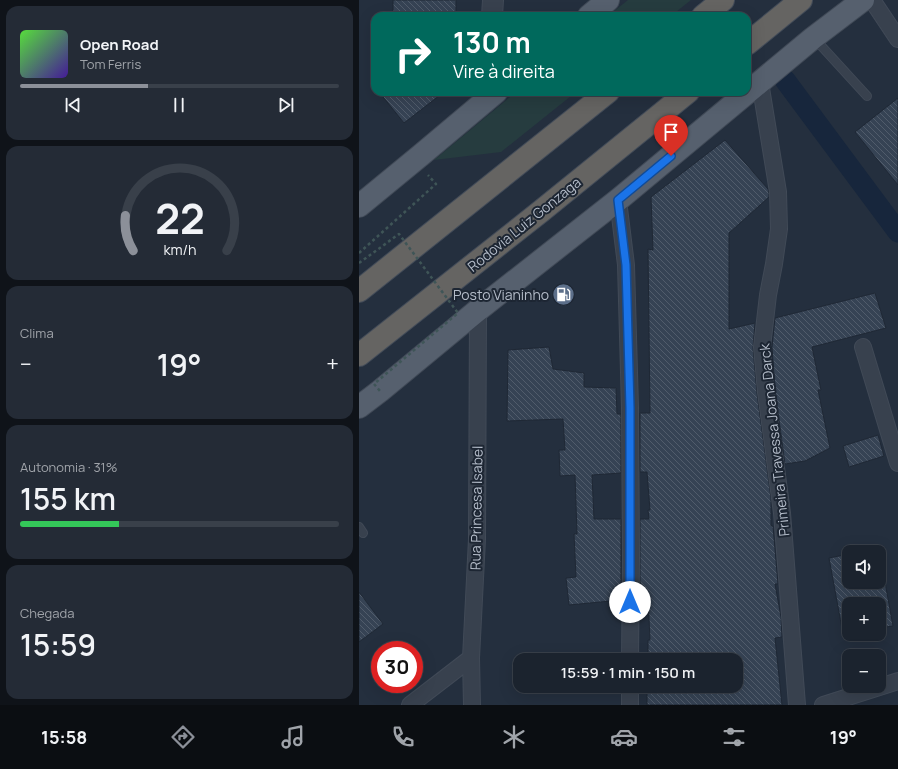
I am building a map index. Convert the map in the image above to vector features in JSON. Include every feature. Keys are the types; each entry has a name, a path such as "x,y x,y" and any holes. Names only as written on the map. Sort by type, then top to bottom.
{"highway":[{"path":"708,12 723,0"},
{"path":"751,41 801,0"},
{"path":"359,291 603,96"},
{"name":"Rodovia Luiz Gonzaga","path":"359,355 540,212 683,96"}],"main road":[{"path":"594,12 608,0"},
{"path":"751,89 813,38 863,0"},
{"path":"359,206 416,160 488,96"},
{"path":"359,407 478,310 618,200 743,96"}],"street":[{"path":"492,12 493,0"},
{"path":"872,0 898,39"},
{"name":"Primeira Travessa Joana Darck","path":"760,82 778,192 779,229 768,295 762,347 766,392 782,513 797,705"},
{"path":"618,200 626,265 630,408 630,653"},
{"name":"Rua Princesa Isabel","path":"472,705 471,658 477,539 478,310"},
{"path":"863,347 898,463"},
{"path":"410,705 471,658"},
{"path":"823,705 898,681"},
{"path":"630,693 630,705"}],"lane":[{"path":"813,38 867,96"}],"path":[{"path":"359,253 436,184 416,160"},
{"path":"359,263 399,234 458,313 374,384 380,391"}],"green space":[{"path":"628,0 691,0 676,12 613,12"},
{"path":"511,96 571,96 501,152 434,160"}],"building":[{"path":"393,0 456,0 456,12 393,12"},
{"path":"382,96 439,96 404,123"},
{"path":"898,98 898,185 855,132"},
{"path":"725,140 768,189 769,197 729,233 729,329 755,323 753,348 757,393 771,498 771,526 773,526 778,584 775,584 781,617 782,637 775,638 782,705 647,705 647,693 743,693 743,653 648,653 648,640 650,640 648,598 640,599 640,519 649,519 648,510 650,510 647,472 640,472 640,413 650,413 648,249 653,250 651,197"},
{"path":"875,293 886,328 812,347 821,390 818,390 830,448 805,461 785,464 775,391 772,347 775,318"},
{"path":"549,347 553,369 584,373 584,387 616,388 617,414 621,414 621,473 592,475 594,519 621,519 621,600 569,605 566,578 576,577 574,534 577,534 575,475 560,476 559,450 565,450 563,419 507,421 508,350"},
{"path":"878,435 884,456 849,467 843,446"},
{"path":"842,555 842,589 886,589 886,588 893,626 886,627 886,597 842,597 842,629 829,558"},
{"path":"359,592 383,624 359,642"}],"waterway":[{"path":"785,80 898,232"}],"place":[{"name":"Posto Vianinho","path":"564,294"}],"route":[{"path":"630,602 630,408 626,265 618,200 671,156"}]}
